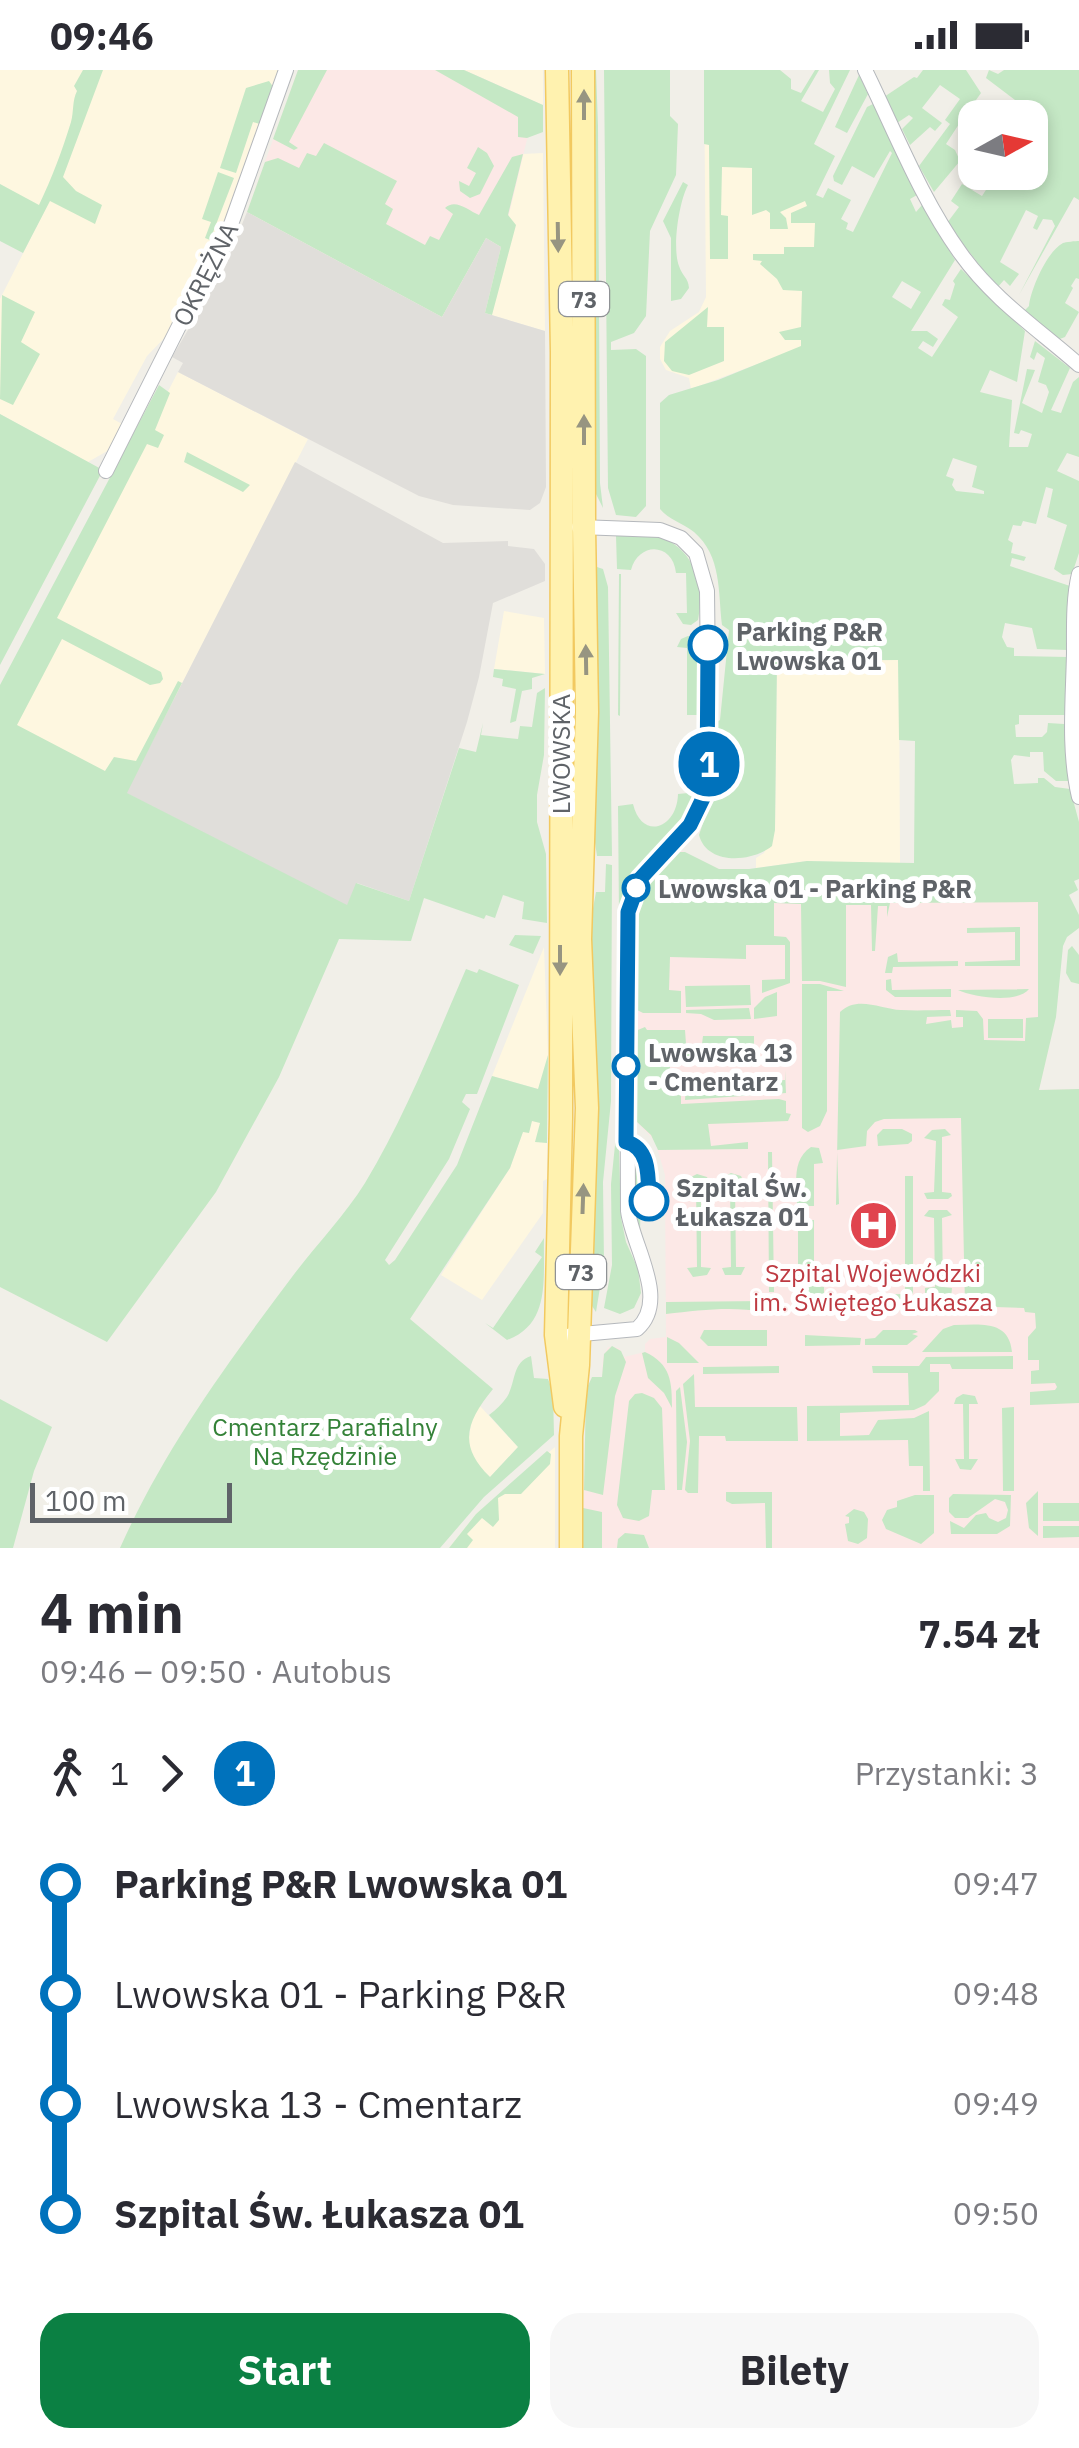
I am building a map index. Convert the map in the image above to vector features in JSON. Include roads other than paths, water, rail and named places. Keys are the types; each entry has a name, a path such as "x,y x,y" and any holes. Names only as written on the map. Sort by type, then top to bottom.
{"main road":[{"name":"LWOWSKA","path":"557,70 572,527"},
{"name":"LWOWSKA","path":"571,1548 571,1436 560,1176 584,70"}],"street":[{"name":"OKRĘŻNA","path":"106,471 179,326 219,258 286,70"},
{"path":"865,70 962,256 1003,301 1079,364"},
{"path":"567,1335 637,1329 648,1310 646,1268 633,1238 628,1210 626,926 640,879 697,816 707,790 709,765 707,592 696,553 681,538 660,530 572,527"},
{"path":"1079,574 1072,721 1079,797"}],"place":[{"name":"Parking P&R Lwowska 01","path":"708,645"},
{"name":"Lwowska 01 - Parking P&R","path":"636,888"},
{"name":"Lwowska 13 - Cmentarz","path":"626,1066"},
{"name":"Szpital Św. Łukasza 01","path":"649,1201"},
{"name":"Szpital Wojewódzki im. Świętego Łukasza","path":"873,1226"}],"park label":[{"name":"Cmentarz Parafialny Na Rzędzinie","path":"325,1440"}]}
